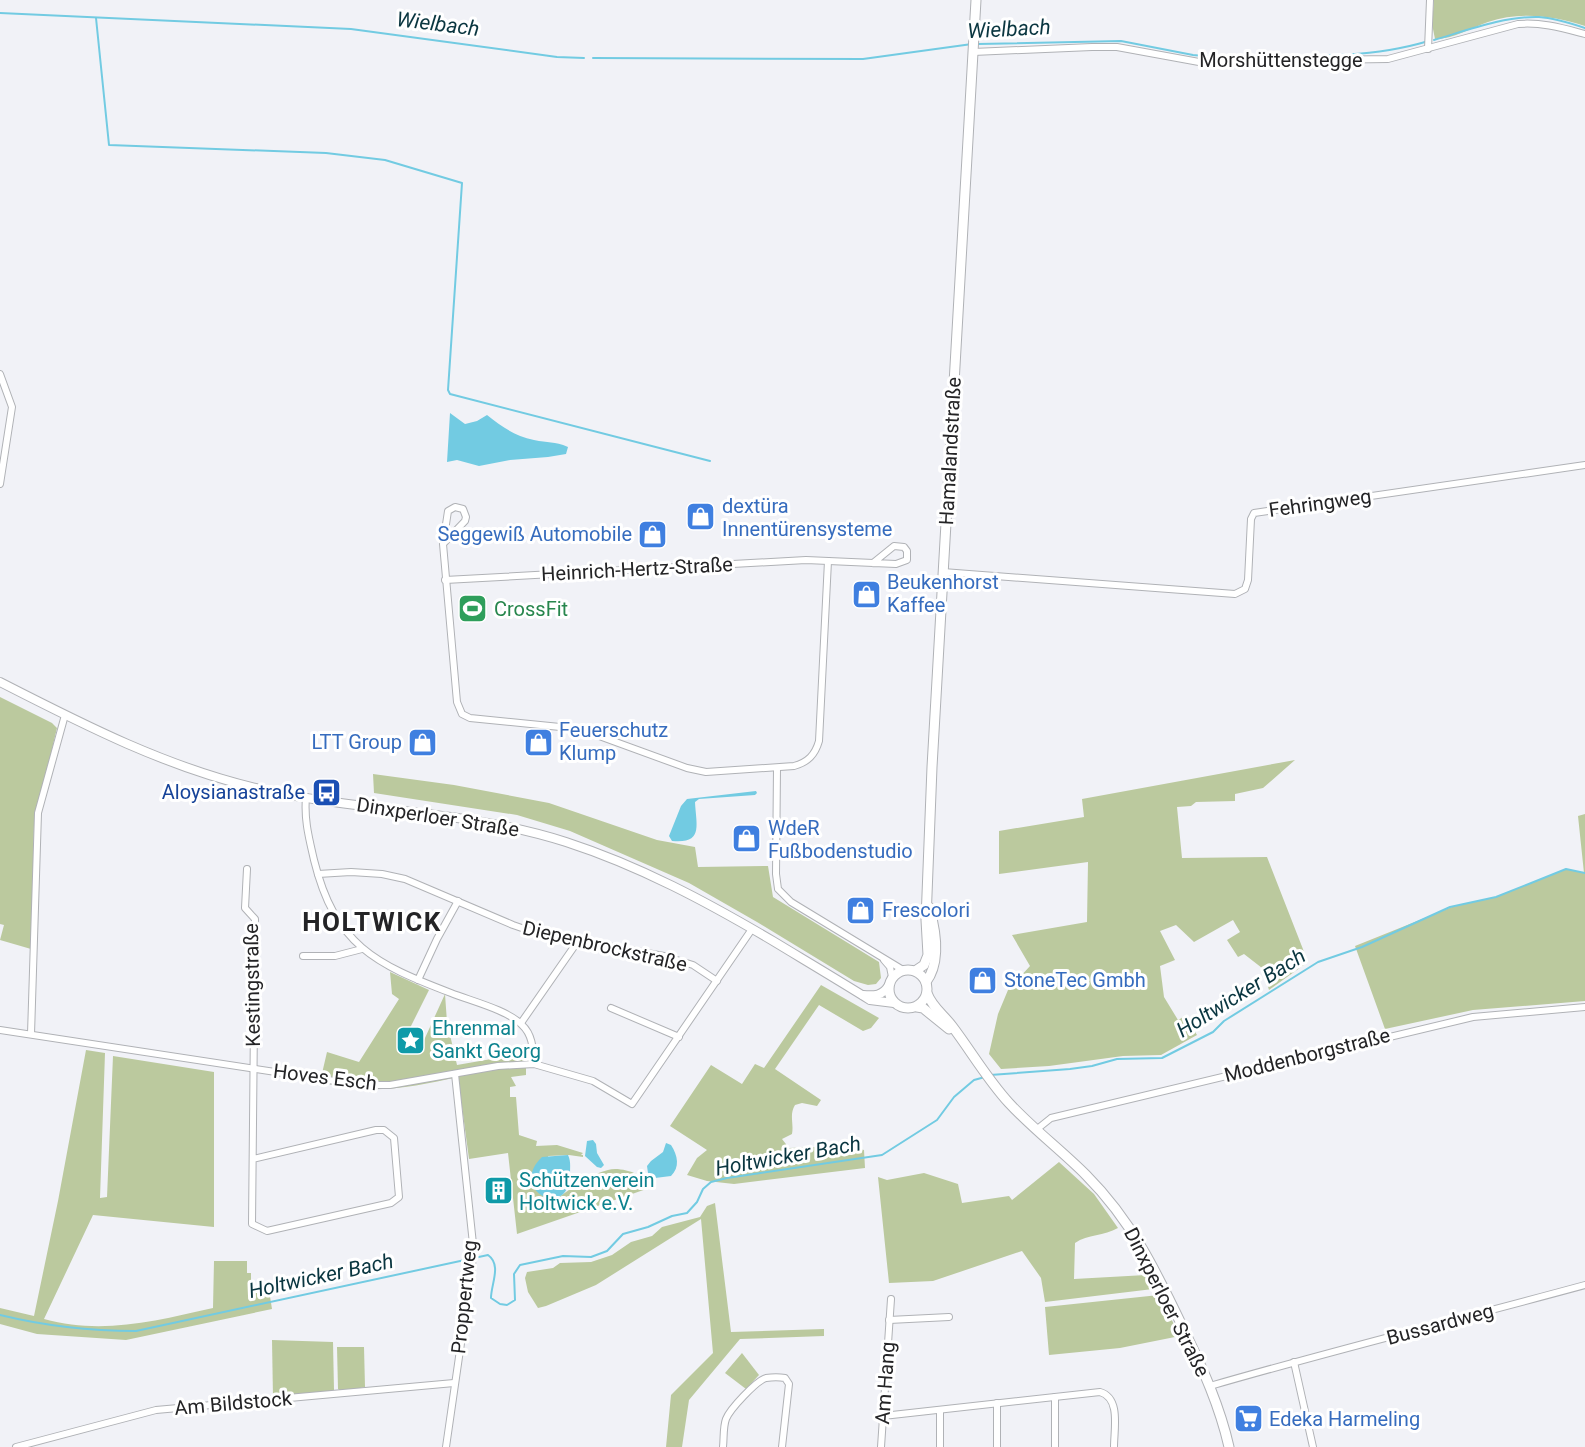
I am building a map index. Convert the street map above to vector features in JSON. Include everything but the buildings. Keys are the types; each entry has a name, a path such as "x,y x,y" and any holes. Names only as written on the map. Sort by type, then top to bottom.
{"main road":[{"name":"Hamalandstraße","path":"915,971 924,965 928,955 926,920 932,767 976,0"},
{"name":"Dinxperloer Straße","path":"0,682 147,753 195,771 261,789 455,817 564,841 645,872 752,929 870,1000 894,1003"},
{"name":"Hamalandstraße","path":"926,982 936,960 928,902"},
{"path":"860,994 879,995 886,991 891,981 903,970 915,971 921,975 926,982 925,999 917,1007 902,1008 890,998 891,981"},
{"name":"Dinxperloer Straße","path":"927,993 933,1006 951,1025 991,1082 1036,1130 1085,1174 1135,1234 1166,1290 1210,1386 1229,1447"},
{"name":"Dinxperloer Straße","path":"917,1007 923,1008 960,1038"}],"street":[{"path":"1428,49 1430,0"},
{"name":"Morshüttenstegge","path":"973,52 1031,48 1117,47 1199,63 1388,59 1518,24 1549,24 1585,34"},
{"path":"0,374 12,407 0,484"},
{"name":"Fehringweg","path":"944,572 1235,594 1245,589 1248,580 1251,519 1254,513 1585,465"},
{"path":"443,544 465,521 463,509 455,507 448,512 443,544 459,712 470,718 580,729 687,768 706,772 777,768 804,763 815,753 828,561"},
{"name":"Heinrich-Hertz-Straße","path":"445,580 806,560 873,563 902,563 907,560 907,551 894,546 873,563"},
{"path":"31,1034 38,813 65,715"},
{"path":"777,768 776,874 778,889 791,902 903,970"},
{"path":"306,797 304,818 318,874 327,901 345,930 362,949 382,963 521,1023 528,1031 533,1048 534,1064"},
{"name":"Kestingstraße","path":"248,870 245,908 255,919 252,1224 267,1230 391,1203 399,1197 394,1138 384,1130 253,1159"},
{"name":"Diepenbrockstraße","path":"318,874 351,872 382,874 417,883 539,934 664,956 693,965 717,981"},
{"path":"418,980 458,901"},
{"name":"Hoves Esch","path":"0,1030 361,1085 390,1085 498,1066 534,1064 593,1081 632,1104 752,929"},
{"path":"521,1023 578,940"},
{"path":"303,956 335,956 362,949"},
{"path":"882,957 890,967 891,981"},
{"name":"Moddenborgstraße","path":"1036,1130 1051,1118 1421,1028 1473,1017 1585,1007"},
{"path":"611,1008 679,1036"},
{"name":"Proppertweg","path":"446,1447 472,1267 473,1244 455,1074"},
{"name":"Bussardweg","path":"1210,1386 1585,1285"},
{"name":"Am Hang","path":"881,1447 891,1299"},
{"name":"Am Hang","path":"890,1320 949,1317"},
{"path":"1294,1362 1313,1447"},
{"path":"723,1447 725,1421 729,1414 758,1382 766,1378 781,1377 785,1378 789,1384 782,1447"},
{"name":"Am Bildstock","path":"15,1447 156,1410 454,1383"},
{"path":"883,1416 1100,1392 1108,1394 1114,1402 1114,1447"},
{"path":"1054,1447 1055,1397"},
{"path":"997,1404 997,1447"},
{"path":"940,1410 940,1447"}],"green space":[{"path":"1434,0 1585,0 1585,26 1549,17 1512,17 1488,22 1449,37 1435,39 1432,24"},
{"path":"0,697 52,723 57,728 34,825 31,949 0,940 4,925 0,924"},
{"path":"1295,760 1263,788 1235,794 1235,801 1196,802 1191,806 1177,807 1182,858 1267,857 1308,962 1269,990 1262,968 1244,954 1238,957 1227,940 1240,932 1233,920 1194,942 1176,925 1160,931 1175,960 1160,966 1164,997 1178,1020 1185,1016 1197,1035 1161,1055 1123,1056 1049,1066 1001,1069 989,1054 998,1014 1008,990 1030,966 1012,935 1087,922 1088,862 999,874 999,831 1084,817 1082,799"},
{"path":"373,774 454,785 549,803 657,840 695,847 698,867 768,866 773,897 879,962 881,978 876,984 868,985 854,981 689,883 570,831 517,815 374,793"},
{"path":"1585,814 1585,1001 1473,1010 1385,1029 1355,946 1452,907 1496,897 1566,869 1584,873 1578,816"},
{"path":"390,972 429,990 403,1042 420,1049 445,994 447,1022 457,1065 526,1053 526,1075 511,1077 516,1086 510,1087 510,1097 516,1097 519,1135 537,1141 536,1146 557,1145 583,1153 581,1155 583,1157 548,1156 559,1197 588,1178 614,1169 633,1173 655,1186 517,1234 508,1153 469,1159 458,1077 386,1089 356,1089 320,1082 327,1052 359,1062 399,999 392,994"},
{"path":"821,985 879,1018 871,1028 863,1031 819,1005 775,1069 821,1100 817,1106 802,1103 795,1105 792,1112 792,1134 782,1139 789,1148 847,1146 864,1150 865,1168 734,1184 707,1181 687,1175 697,1158 707,1150 670,1126 711,1065 742,1084 755,1064 764,1068"},
{"path":"86,1050 105,1053 100,1198 107,1197 113,1056 214,1072 214,1227 93,1215 44,1319 66,1324 108,1326 149,1321 213,1308 214,1261 247,1261 247,1273 251,1273 251,1293 269,1290 272,1309 126,1340 37,1334 0,1324 0,1308 34,1316"},
{"path":"1059,1162 1094,1194 1118,1228 1075,1243 1074,1279 1146,1275 1153,1289 1045,1302 1041,1278 1022,1251 933,1281 889,1283 878,1177 887,1180 924,1173 958,1184 962,1203 1009,1196 1012,1200"},
{"path":"715,1203 731,1332 824,1329 824,1336 740,1339 689,1400 682,1447 666,1447 671,1395 713,1353 701,1219 596,1285 546,1306 538,1308 528,1292 525,1278 527,1272 553,1268 560,1263 591,1262 612,1255 631,1242 652,1236 662,1227 700,1217 707,1206"},
{"path":"1159,1295 1180,1336 1120,1348 1049,1355 1045,1307"},
{"path":"272,1340 333,1342 334,1390 332,1393 273,1398"},
{"path":"337,1347 364,1347 365,1387 342,1392 338,1389"},
{"path":"742,1353 759,1375 746,1389 725,1373"}],"water":[{"path":"450,413 465,424 487,415 503,427 521,436 568,447 566,454 479,466 457,460 447,462"},
{"path":"756,791 755,795 699,799 695,802 697,825 694,836 682,841 672,841 669,836 681,806 687,799"},
{"path":"593,1140 604,1165 601,1168 585,1156 587,1141"},
{"path":"666,1143 671,1145 675,1153 676,1169 671,1176 655,1178 648,1173 647,1166 663,1152"},
{"path":"568,1155 570,1174 567,1188 560,1196 551,1198 542,1196 535,1190 531,1180 533,1169 542,1157"}],"waterway":[{"name":"Wielbach","path":"0,13 351,29 557,57 584,58"},
{"name":"Wielbach","path":"1434,40 1486,24 1526,17 1551,18 1585,28"},
{"path":"96,18 109,145 326,153 385,160 462,183 448,390 450,394 710,461"},
{"name":"Wielbach","path":"978,44 1121,41 1215,57 1348,55 1425,42"},
{"name":"Wielbach","path":"593,58 863,59 972,44"},
{"name":"Holtwicker Bach","path":"990,1075 1070,1069 1117,1059 1162,1058 1213,1032 1224,1021 1318,962 1362,947 1450,907 1496,897 1566,869 1585,873"},
{"name":"Holtwicker Bach","path":"0,1315 67,1327 136,1331 488,1255 495,1269 491,1298 500,1304 507,1305 515,1300 514,1274 520,1265 563,1256 591,1257 607,1251 623,1234 648,1227 672,1216 687,1213 697,1202 703,1189 711,1182 882,1155 937,1120 954,1097 974,1080 985,1077"}],"place":[{"name":"dextüra Innentürensysteme","path":"701,517"},
{"name":"Seggewiß Automobile","path":"653,534"},
{"name":"Beukenhorst Kaffee","path":"866,594"},
{"name":"CrossFit","path":"473,609"},
{"name":"LTT Group","path":"423,742"},
{"name":"Feuerschutz Klump","path":"538,742"},
{"name":"Aloysianastraße","path":"326,792"},
{"name":"WdeR Fußbodenstudio","path":"747,839"},
{"name":"Frescolori","path":"861,910"},
{"name":"StoneTec Gmbh","path":"983,980"},
{"name":"Ehrenmal Sankt Georg","path":"411,1040"},
{"name":"Schützenverein Holtwick e.V.","path":"498,1191"},
{"name":"Edeka Harmeling","path":"1248,1419"}],"district":[{"name":"HOLTWICK","path":"372,922"}]}
